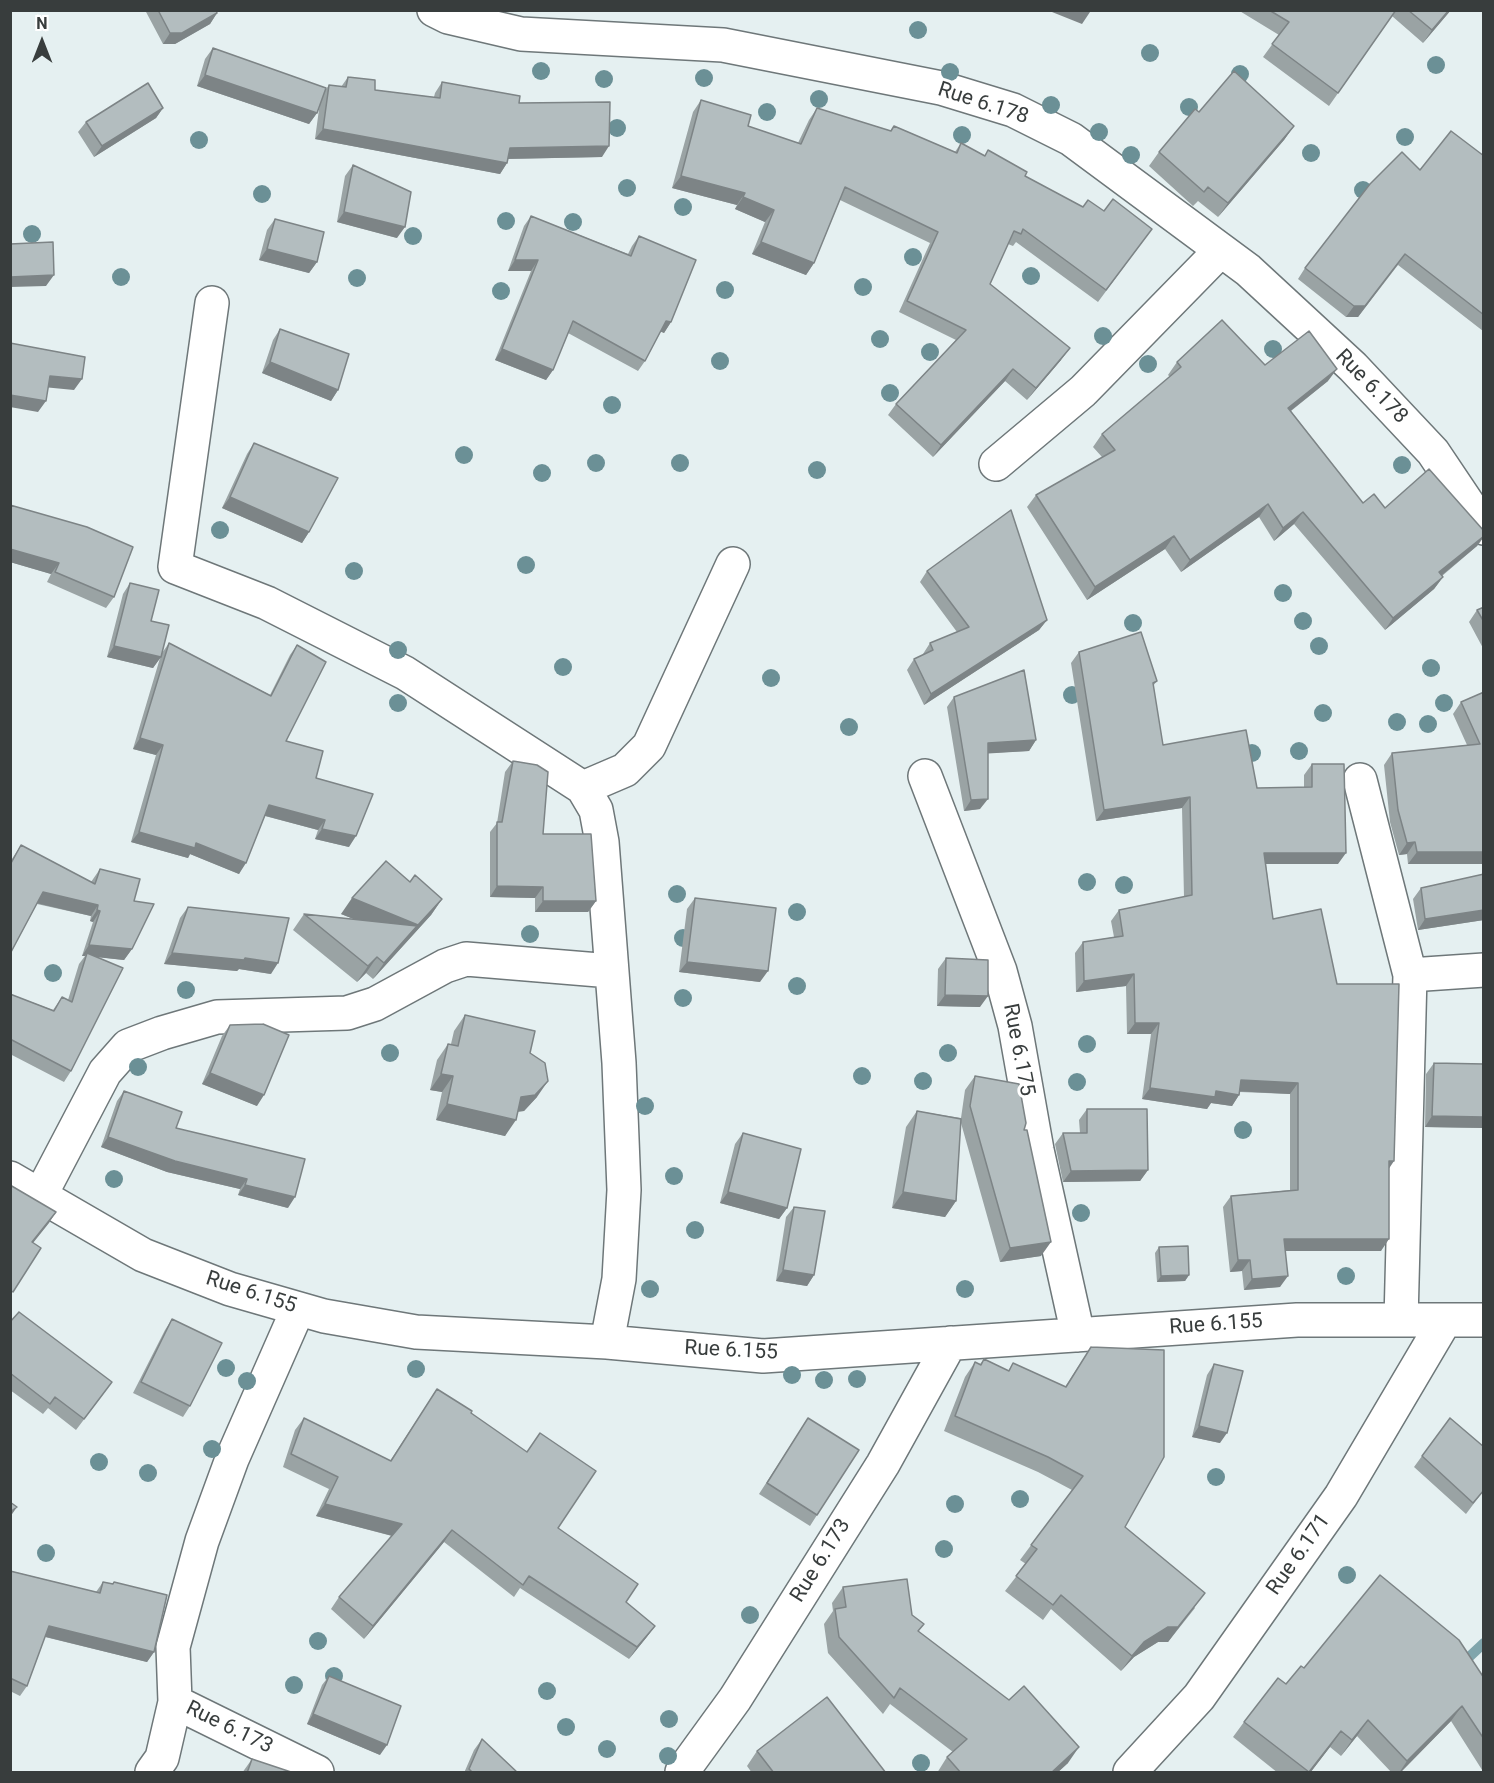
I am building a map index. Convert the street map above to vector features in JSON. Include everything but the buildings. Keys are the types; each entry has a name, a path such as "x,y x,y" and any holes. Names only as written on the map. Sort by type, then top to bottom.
{"street":[{"name":"Rue 6.178","path":"434,10 448,17 521,34 723,45 941,88 1013,110 1071,139 1248,270 1361,375 1433,452 1484,528"},
{"path":"996,464 1083,391 1221,250"},
{"path":"212,303 175,567 267,603 405,673 584,788 596,810 602,842 619,1063 624,1190 619,1279 607,1342"},
{"path":"584,788 625,770 649,746 733,564"},
{"name":"Rue 6.175","path":"925,776 1000,970 1015,1026 1037,1150 1078,1335"},
{"path":"1360,780 1410,975 1401,1320"},
{"path":"40,1197 105,1072 128,1046 162,1033 217,1017 347,1013 375,1004 445,966 466,959 611,970"},
{"path":"1410,975 1484,970"},
{"name":"Rue 6.155","path":"10,1178 142,1255 230,1289 298,1309 416,1332 607,1342 763,1356 1297,1320 1484,1320"},
{"path":"175,1702 173,1647 202,1541 232,1459 298,1309"},
{"name":"Rue 6.171","path":"1130,1773 1199,1697 1341,1496 1445,1320"},
{"name":"Rue 6.173","path":"682,1773 735,1699 883,1464 950,1343"},
{"name":"Rue 6.173","path":"152,1773 162,1758 175,1702 317,1773"}],"waterway":[{"path":"1468,1658 1484,1643"}]}
